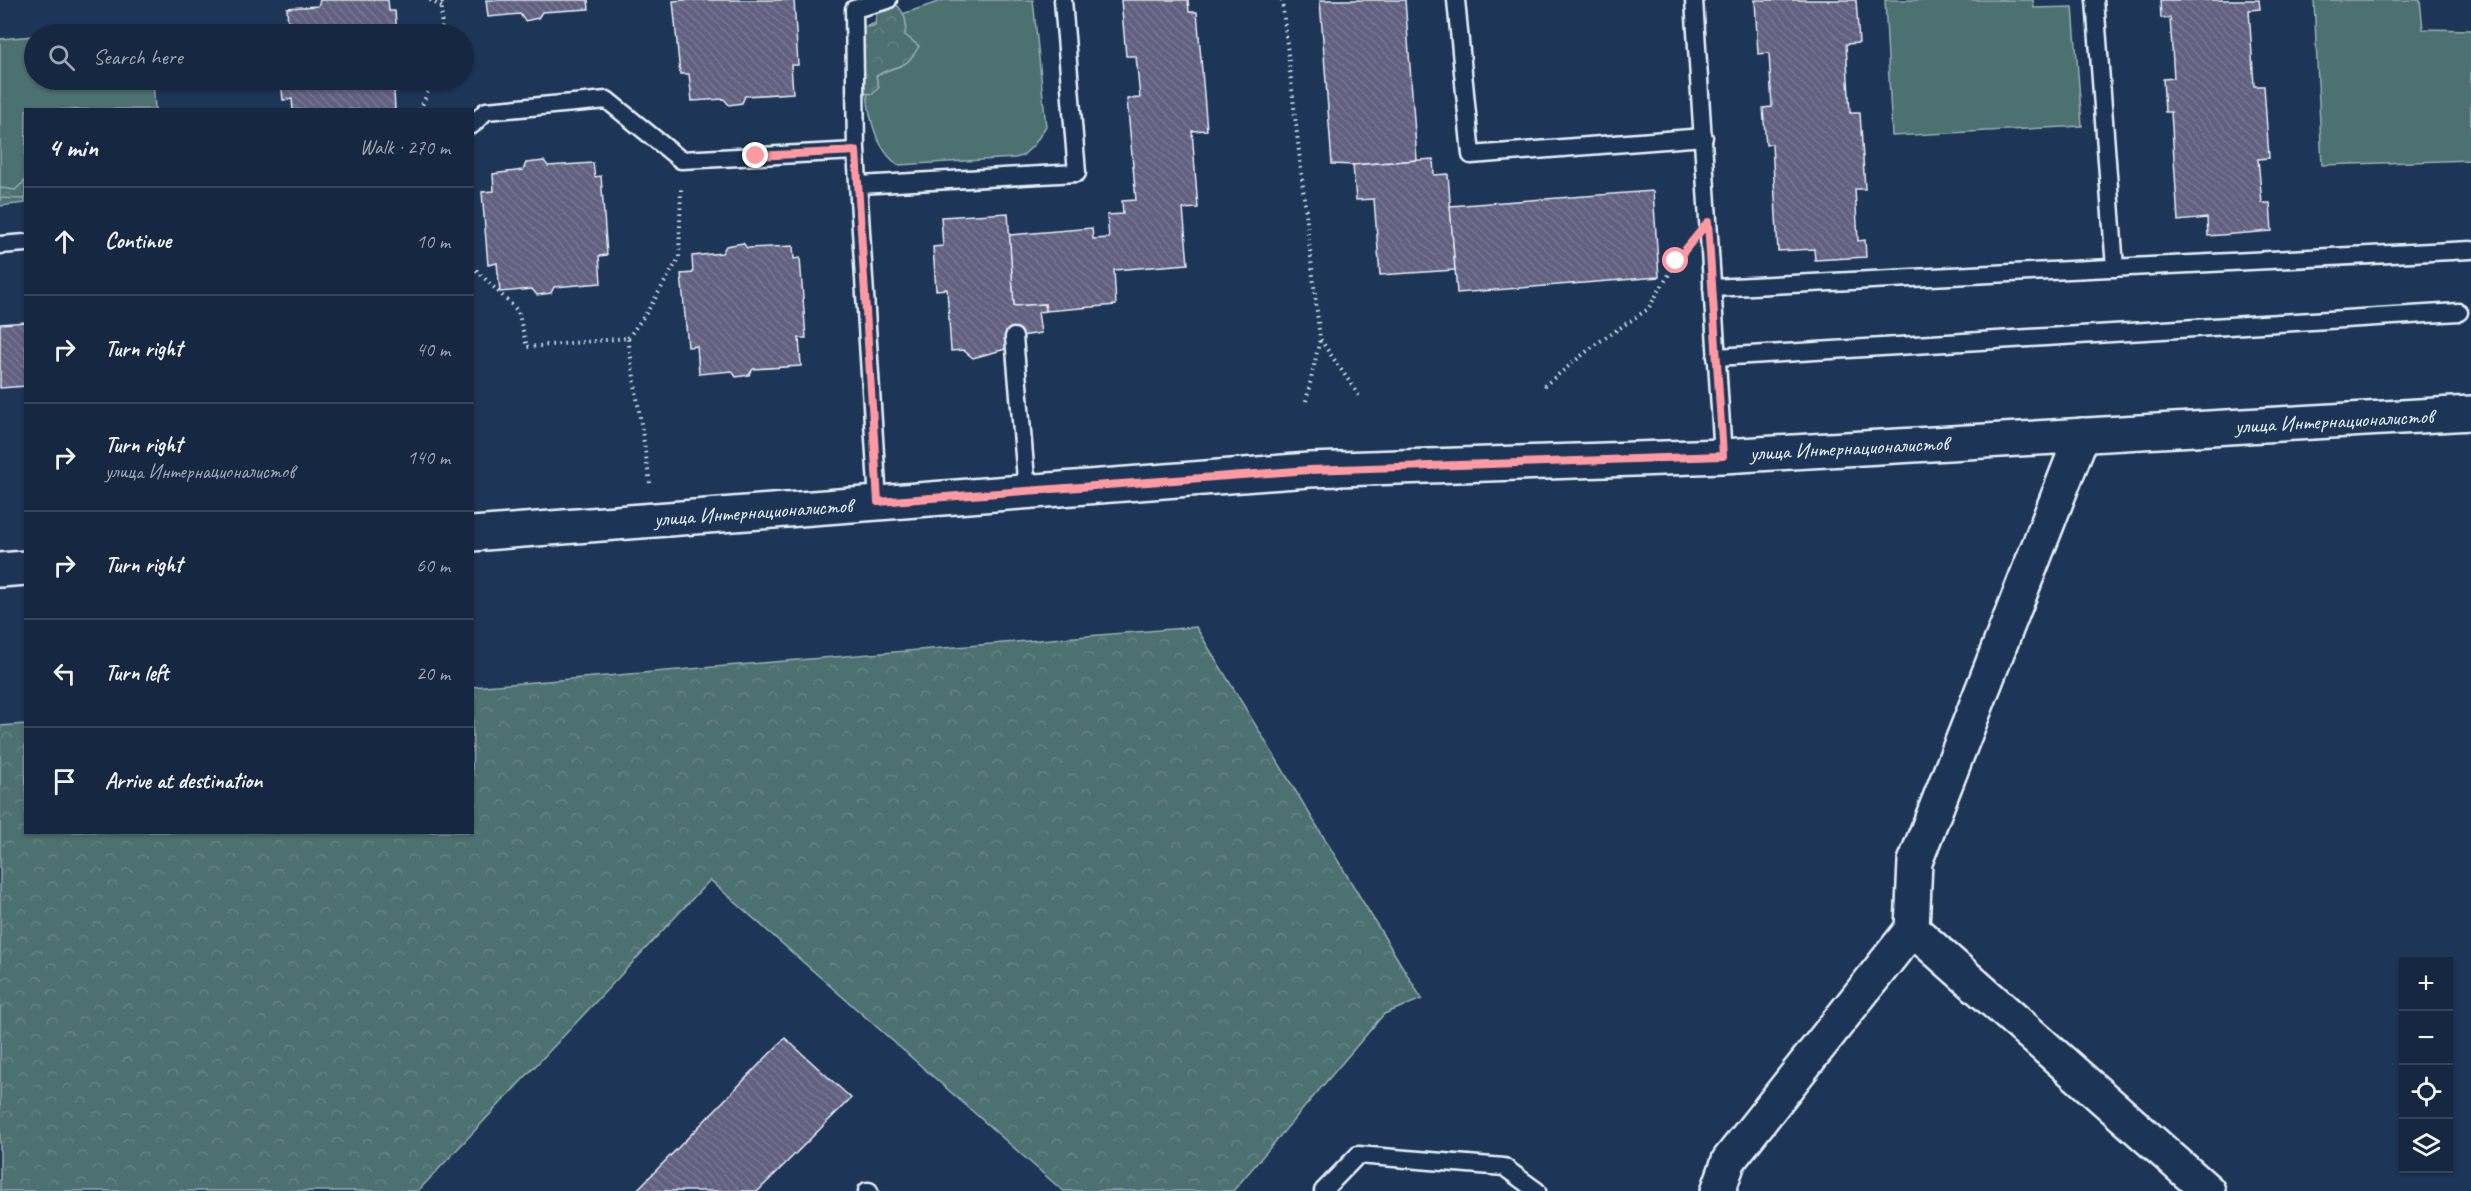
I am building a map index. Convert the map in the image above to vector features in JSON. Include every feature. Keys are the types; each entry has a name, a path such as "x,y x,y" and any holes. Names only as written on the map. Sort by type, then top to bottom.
{"street":[{"name":"улица Интернационалистов","path":"474,534 1309,470 1723,456 2471,413"},
{"path":"1718,1191 1729,1160 1912,929 1915,862 2082,435"},
{"path":"0,570 24,568"},
{"path":"1912,929 2208,1191"}],"lane":[{"path":"878,502 856,151 854,9 888,0"},
{"path":"859,185 1077,173 1063,0"},
{"path":"1456,0 1471,155 1704,137"},
{"path":"1694,0 1723,456"},
{"path":"2095,0 2115,268"},
{"path":"474,124 486,111 607,100 681,160 856,151"},
{"path":"0,245 24,243"},
{"path":"1712,288 2471,250"},
{"path":"1716,357 2458,312"},
{"path":"1014,337 1027,491"},
{"path":"1323,1191 1358,1155 1504,1167 1536,1191"}],"path":[{"path":"430,0 442,8"},
{"path":"441,24 442,0"},
{"path":"1282,0 1320,339 1306,401"},
{"path":"421,108 429,90"},
{"path":"653,519 650,480 628,338 647,312 679,258 681,160"},
{"path":"1544,386 1596,344 1648,309 1676,261 1708,222"},
{"path":"474,268 518,311 526,347 628,338"},
{"path":"1320,339 1360,397"}],"green space":[{"path":"944,0 1033,0 1046,126 1034,145 1022,156 898,165 886,153 877,137 868,102 864,27"},
{"path":"1885,0 2033,0 2034,8 2073,7 2082,126 1892,136"},
{"path":"2314,0 2420,0 2423,29 2471,30 2471,160 2322,165"},
{"path":"897,5 905,19 905,35 919,46 905,63 876,76 879,87 873,94 864,93 858,85 854,30 875,26 876,15 882,8"},
{"path":"24,37 24,90 154,90 155,108 24,108 24,203 0,206 0,39"},
{"path":"24,182 24,199 0,198 0,188 15,190"},
{"path":"1196,627 1422,999 1384,1014 1233,1191 1063,1191 710,880 418,1191 0,1191 0,726 24,724 24,834 474,834 474,687"}],"building":[{"path":"320,0 388,0 389,11 395,11 396,24 288,24 287,8 318,6"},
{"path":"486,0 588,0 589,9 542,12 538,18 525,21 520,14 488,17"},
{"path":"794,0 798,65 791,65 793,93 745,96 742,103 729,105 724,99 692,101 689,74 680,74 673,1"},
{"path":"1121,0 1188,0 1189,12 1197,12 1207,130 1192,131 1198,208 1183,209 1188,264 1114,270 1116,305 1046,311 1045,304 1014,306 1009,235 1092,228 1093,239 1109,238 1107,215 1123,214 1122,201 1136,200 1127,99 1140,98 1136,56 1126,56"},
{"path":"1320,0 1405,0 1417,160 1353,165 1332,164"},
{"path":"1755,0 1856,0 1859,43 1846,44 1850,113 1860,113 1865,189 1855,189 1858,241 1865,240 1866,257 1815,260 1814,249 1778,251 1772,144 1766,145 1763,108 1772,107 1769,53 1758,54"},
{"path":"2160,0 2259,0 2260,9 2249,10 2254,86 2264,86 2269,158 2258,159 2262,203 2270,203 2272,231 2208,236 2207,218 2178,221 2171,112 2165,112 2163,79 2174,78 2170,18 2161,18"},
{"path":"282,90 401,90 394,91 395,108 293,108 292,99 283,100"},
{"path":"1433,159 1434,175 1448,174 1455,270 1380,275 1374,199 1356,200 1353,165"},
{"path":"544,161 548,166 593,163 595,177 601,176 607,255 599,256 601,283 554,287 551,293 537,295 532,289 500,292 497,263 488,265 482,192 494,191 493,174 523,170 526,163"},
{"path":"1653,191 1659,277 1457,293 1450,206"},
{"path":"1008,213 1014,306 1045,304 1046,311 1038,312 1041,333 1014,337 1009,348 973,358 963,350 951,351 947,289 936,290 933,247 943,246 941,217"},
{"path":"743,243 747,248 793,246 794,259 800,258 806,338 799,338 801,366 753,369 749,375 736,377 732,371 699,374 697,346 688,347 681,274 693,273 692,256 722,253 726,246"},
{"path":"24,322 24,386 0,388 0,324"},
{"path":"785,1038 851,1098 758,1191 636,1191"}],"route":[{"path":"756,156 856,151 878,502 1309,470 1723,456 1708,222 1676,261"}]}
